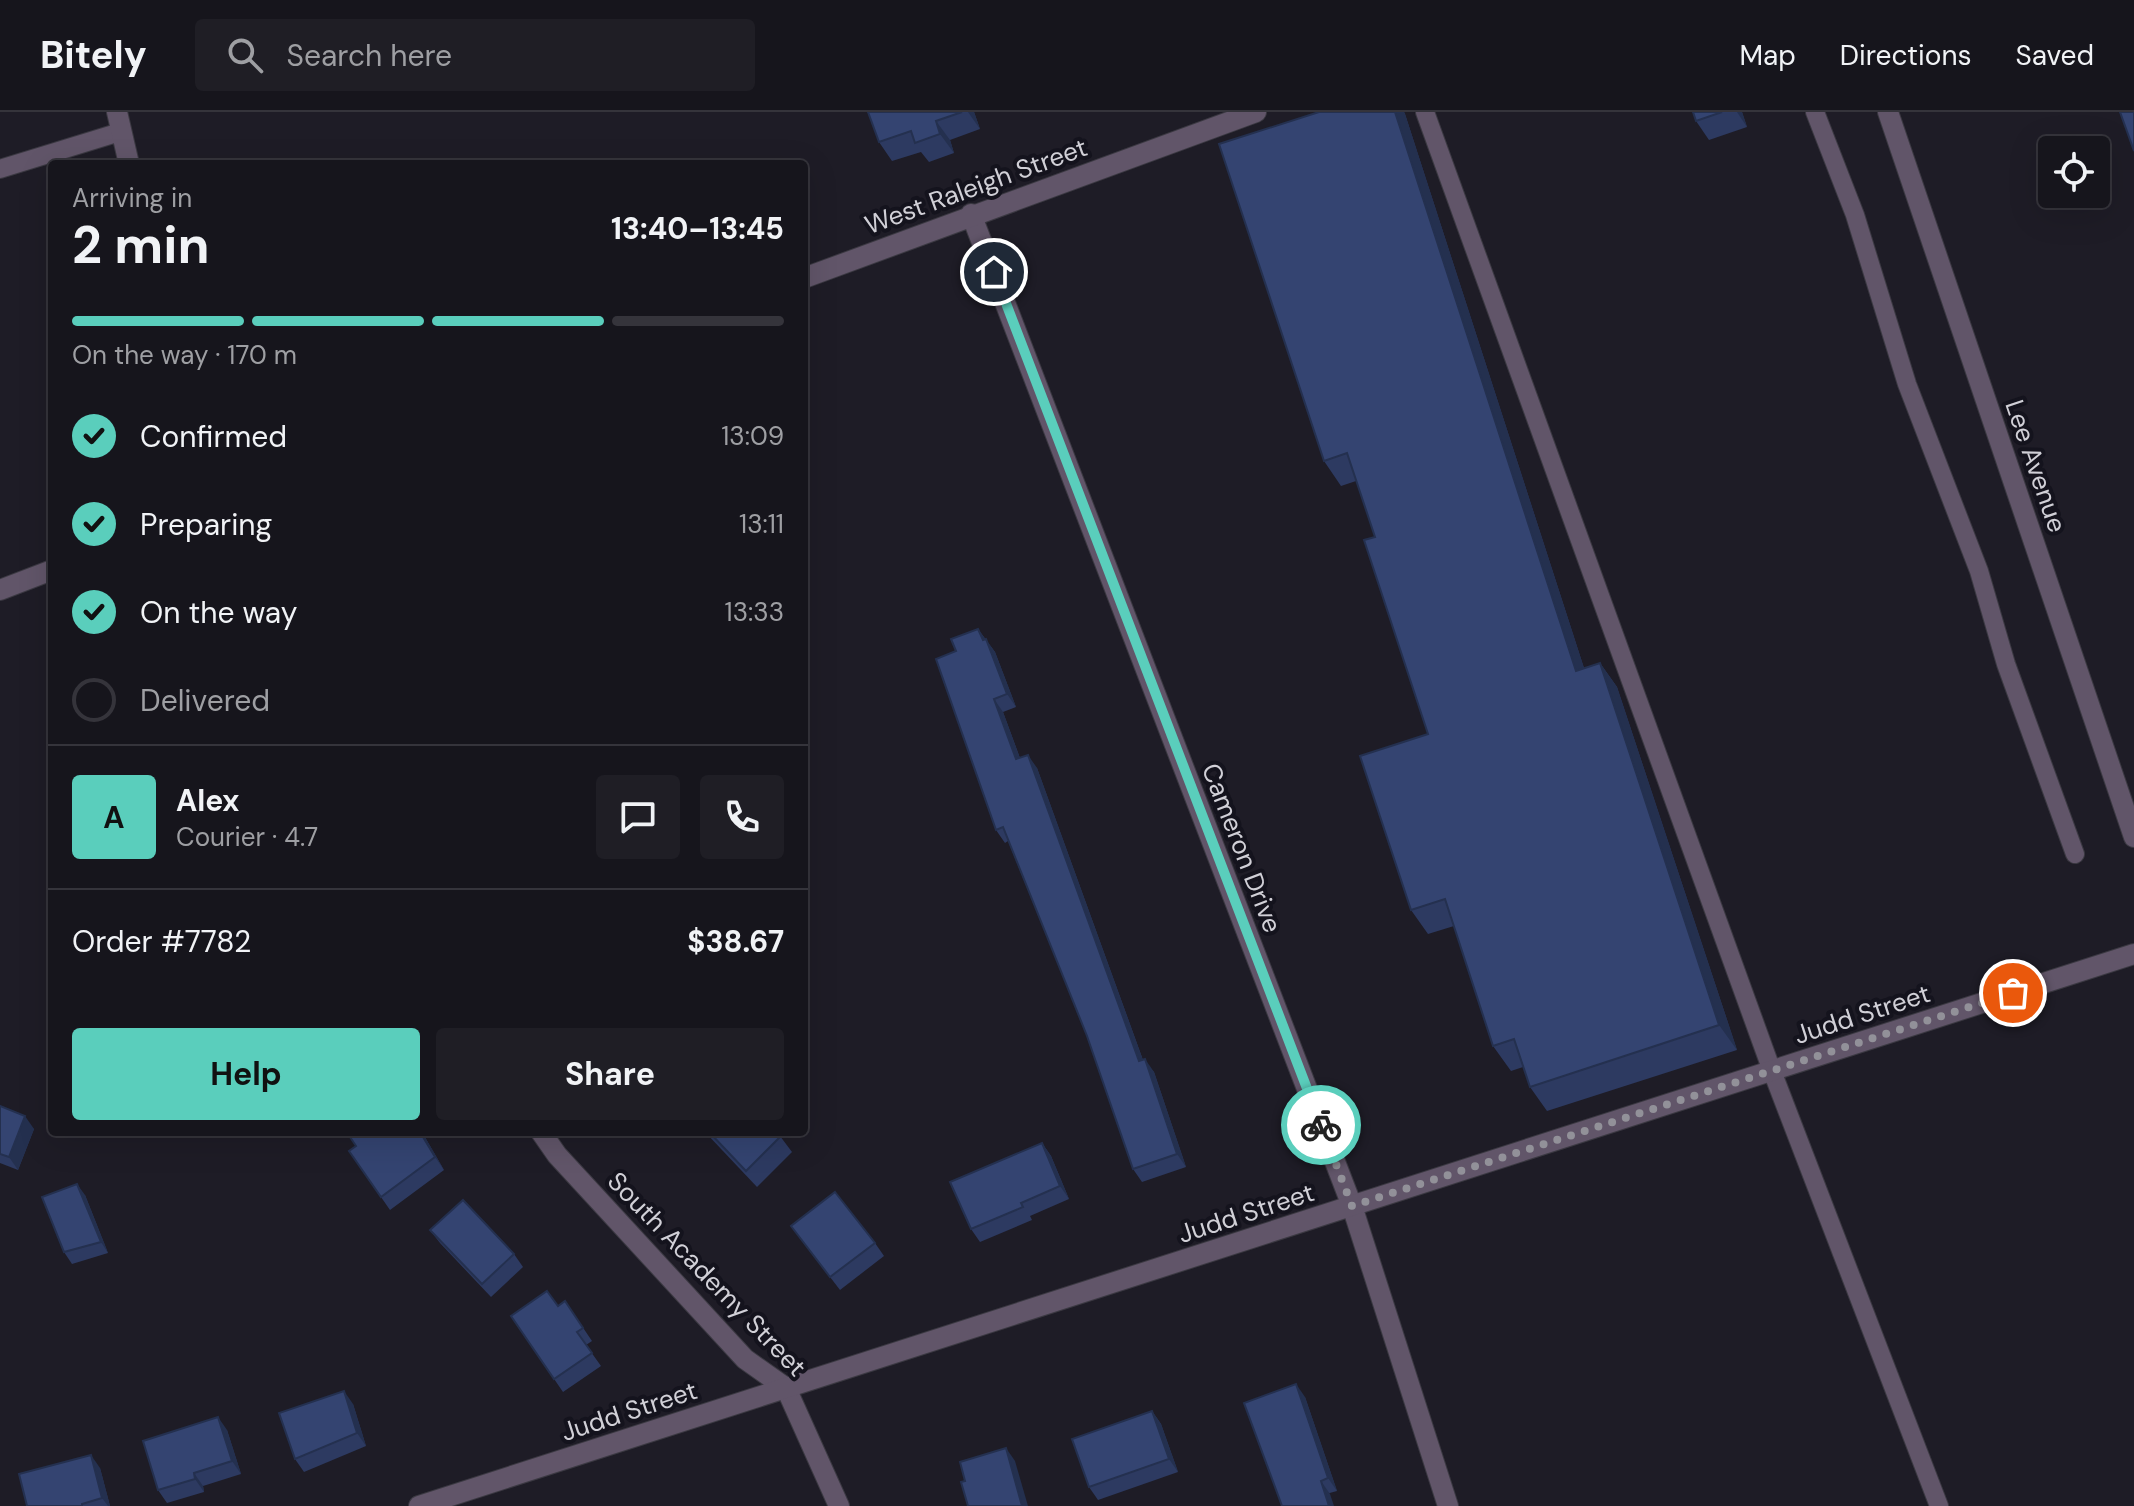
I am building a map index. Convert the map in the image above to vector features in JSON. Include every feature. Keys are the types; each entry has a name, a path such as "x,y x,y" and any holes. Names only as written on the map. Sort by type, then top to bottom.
{"street":[{"name":"West Raleigh Street","path":"808,276 971,214 1256,112"},
{"name":"Lee Avenue","path":"1888,112 2126,786 2134,837"},
{"path":"119,122 128,160"},
{"name":"Cameron Drive","path":"971,214 1352,1206 1448,1506"},
{"path":"0,590 48,572"},
{"name":"Judd Street","path":"419,1506 2134,954"},
{"name":"South Academy Street","path":"544,1136 557,1155 745,1359 786,1388 839,1506"}],"lane":[{"path":"1425,112 1772,1071 1939,1506"},
{"path":"1815,112 1860,228 1907,384 1979,571 2006,664 2075,854"},
{"path":"0,169 119,122"}],"building":[{"path":"868,112 962,112 936,121 940,134 915,143 911,131 879,142"},
{"path":"1319,112 1395,112 1576,671 1600,663 1719,1025 1530,1087 1514,1039 1493,1046 1445,899 1411,910 1360,756 1428,734 1364,540 1375,537 1347,453 1324,461 1219,144"},
{"path":"1693,112 1722,112 1696,121"},
{"path":"2120,112 2134,112 2134,151"},
{"path":"978,629 983,640 986,639 1007,694 994,699 1016,759 1028,755 1139,1061 1145,1059 1177,1154 1133,1169 1087,1036 1003,827 996,830 936,659 956,651 951,639"},
{"path":"0,1106 25,1116 9,1157 0,1154"},
{"path":"349,1136 422,1136 435,1157 381,1197 349,1151 356,1146"},
{"path":"713,1136 781,1136 746,1171"},
{"path":"1042,1143 1060,1186 1021,1203 1023,1207 971,1229 950,1182"},
{"path":"77,1184 101,1242 64,1252 42,1197"},
{"path":"835,1192 875,1243 830,1277 791,1226"},
{"path":"463,1200 514,1254 482,1284 430,1230"},
{"path":"547,1291 558,1306 565,1301 583,1328 577,1332 592,1353 554,1379 511,1316"},
{"path":"1296,1384 1328,1478 1321,1481 1329,1506 1282,1506 1244,1403"},
{"path":"344,1391 357,1433 295,1459 279,1413"},
{"path":"1152,1411 1169,1459 1089,1487 1072,1439"},
{"path":"218,1417 232,1461 194,1473 195,1479 158,1490 143,1441"},
{"path":"1006,1448 1022,1506 968,1506 961,1482 965,1481 960,1462"},
{"path":"91,1455 102,1498 82,1506 27,1506 19,1474"}],"way so far":[{"path":"1321,1125 1352,1206 2013,993"}],"route":[{"path":"994,272 1321,1125"}]}
